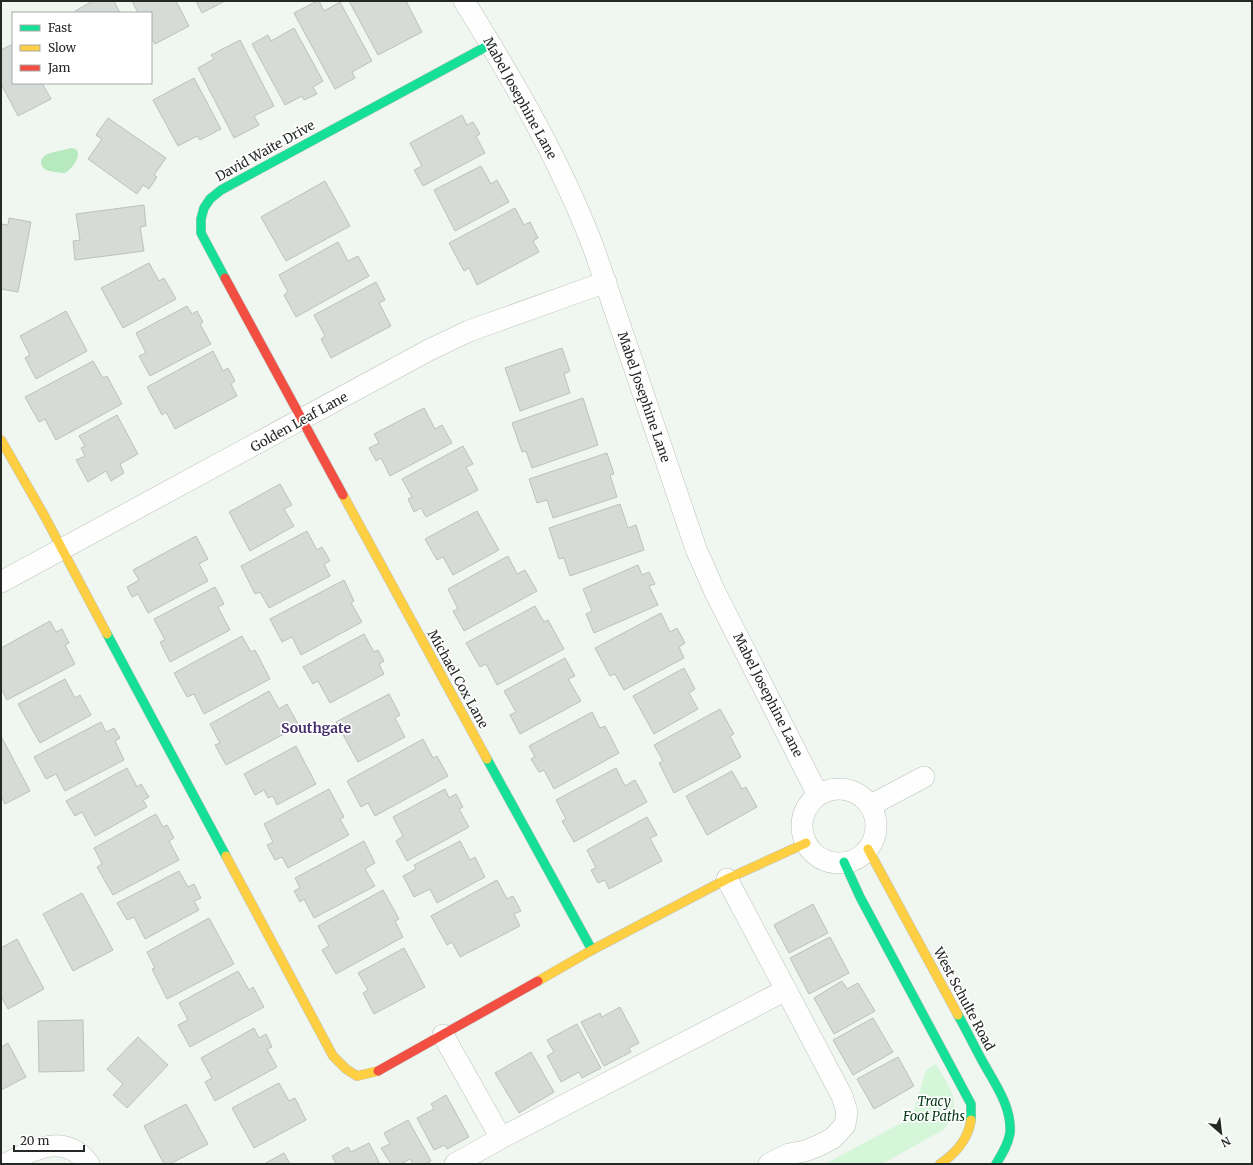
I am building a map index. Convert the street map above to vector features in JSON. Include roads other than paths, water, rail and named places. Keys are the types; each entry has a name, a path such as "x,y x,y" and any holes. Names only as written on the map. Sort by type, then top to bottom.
{"street":[{"name":"Mabel Josephine Lane","path":"464,1 491,44 547,144 583,219 606,282 696,549 715,592 818,795"},
{"name":"David Waite Drive","path":"302,420 201,233 200,218 204,206 210,198 221,190 491,44"},
{"name":"Golden Leaf Lane","path":"1,582 429,350 469,331 606,282"},
{"name":"Michael Cox Lane","path":"302,420 592,950"},
{"path":"1,440 62,550 334,1058 346,1070 358,1076 375,1072 592,950 727,879 806,842"},
{"path":"871,805 924,777"},
{"path":"841,789 852,791 863,797 871,805 875,816 876,828 874,839 868,850 861,856 844,862 833,862 822,858 813,852 806,842 803,832 805,812 811,802 818,795 829,790 841,789"},
{"name":"West Schulte Road","path":"868,850 1008,1110 1011,1130 1007,1147 996,1164"},
{"path":"844,862 860,897 971,1104 973,1114 970,1129 966,1138 955,1154 940,1164"},
{"path":"727,879 842,1096 847,1112 845,1125 833,1138 805,1151 788,1154 769,1164"},
{"path":"455,1164 501,1138 786,990"},
{"path":"443,1035 501,1138"},
{"path":"6,1164 32,1150 50,1145 70,1147 85,1158 89,1164"}],"district":[{"name":"Southgate","path":"316,728"}],"park label":[{"name":"Tracy Foot Paths","path":"934,1108"}]}
